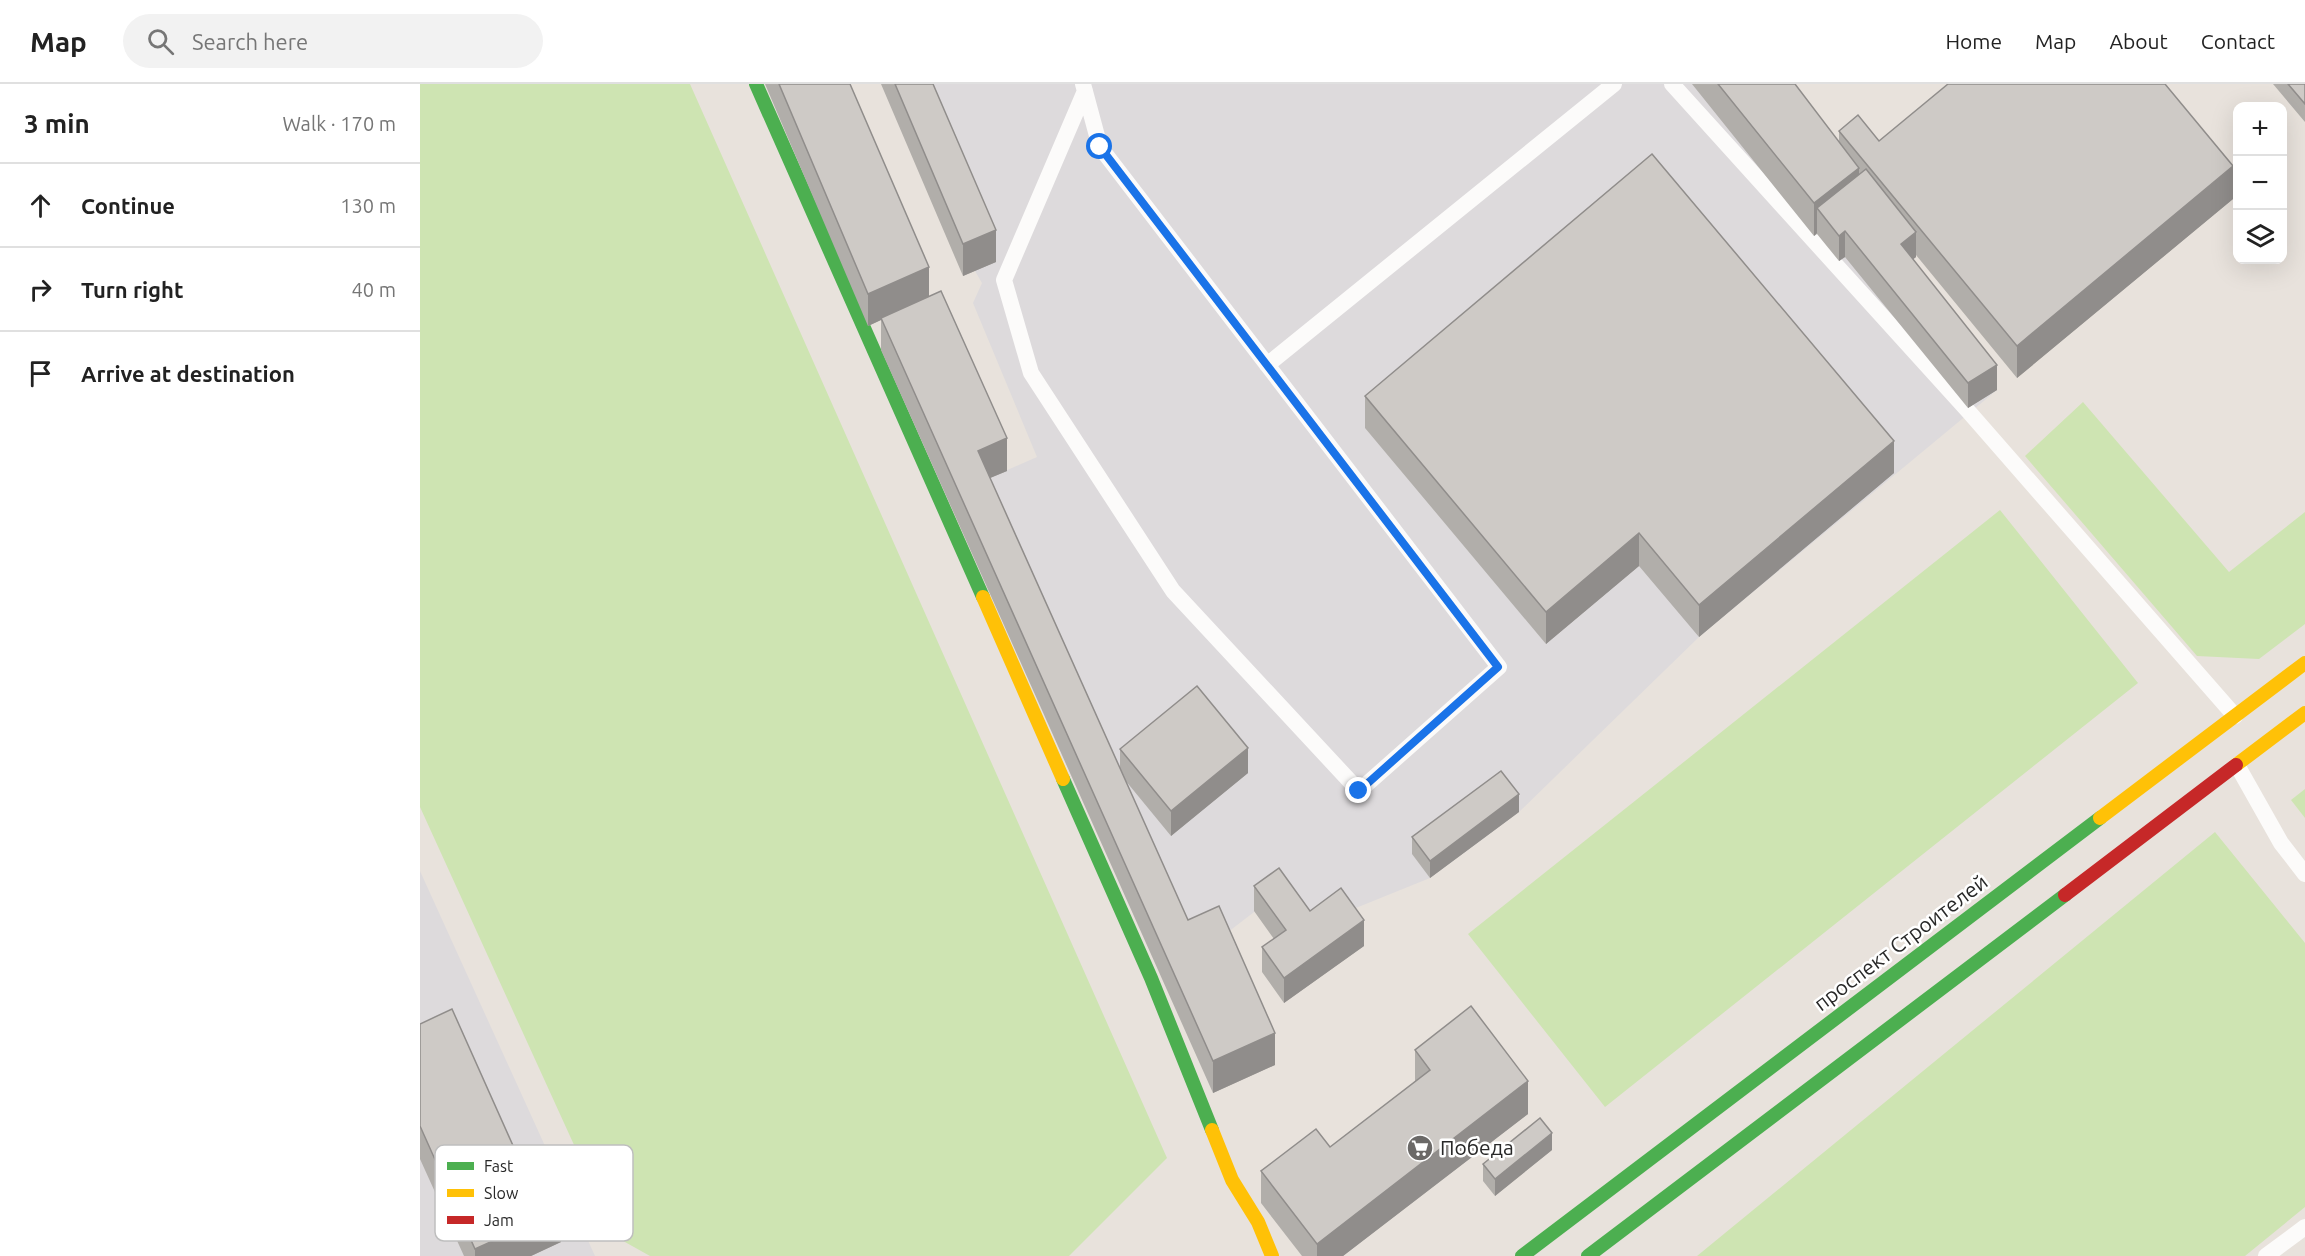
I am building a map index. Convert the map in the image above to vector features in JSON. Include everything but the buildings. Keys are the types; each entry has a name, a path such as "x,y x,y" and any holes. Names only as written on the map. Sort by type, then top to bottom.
{"main road":[{"path":"756,84 1151,978 1232,1180 1258,1222 1272,1256"},
{"name":"проспект Строителей","path":"1522,1256 2305,663"},
{"path":"1588,1256 2305,713"}],"lane":[{"path":"1267,365 1614,84"},
{"path":"1672,84 1969,412 2235,716"},
{"path":"1084,87 1100,147 1498,667 1359,791 1173,591 1031,373 1004,280 1084,87"},
{"path":"2237,765 2281,843 2305,874"},
{"path":"2266,1256 2305,1227"}],"shaded area":[{"path":"919,84 1776,84 1916,257 1901,269 1997,390 1699,637 1519,812 1430,878 1341,914 1310,936 1279,893 1219,939 1188,953 978,483 1037,457 973,303 982,283 975,271"},
{"path":"420,871 545,1145 435,1145 435,1241 588,1241 595,1256 420,1256"}],"green space":[{"path":"420,84 690,84 1167,1158 1069,1256 650,1256 623,1241 633,1241 633,1145 574,1145 420,807"},
{"path":"2083,402 2229,572 2305,512 2305,624 2259,659 2197,656 2025,456"},
{"path":"2000,510 2138,683 1605,1107 1468,934"},
{"path":"2305,789 2305,818 2291,800"},
{"path":"2215,832 2305,943 2305,1207 2245,1256 1697,1256"}],"traffic: fast":[{"path":"756,84 983,597"},
{"path":"1063,779 1151,978 1212,1130"},
{"path":"1522,1256 2100,818"},
{"path":"1588,1256 2065,895"}],"traffic: slow":[{"path":"983,597 1063,779"},
{"path":"2100,818 2305,663"},
{"path":"2236,765 2305,713"},
{"path":"1212,1130 1232,1180 1258,1222 1272,1256"}],"traffic: jam":[{"path":"2065,895 2236,765"}],"place":[{"name":"Победа","path":"1420,1148"}],"route":[{"path":"1100,147 1498,667 1359,791"}]}
